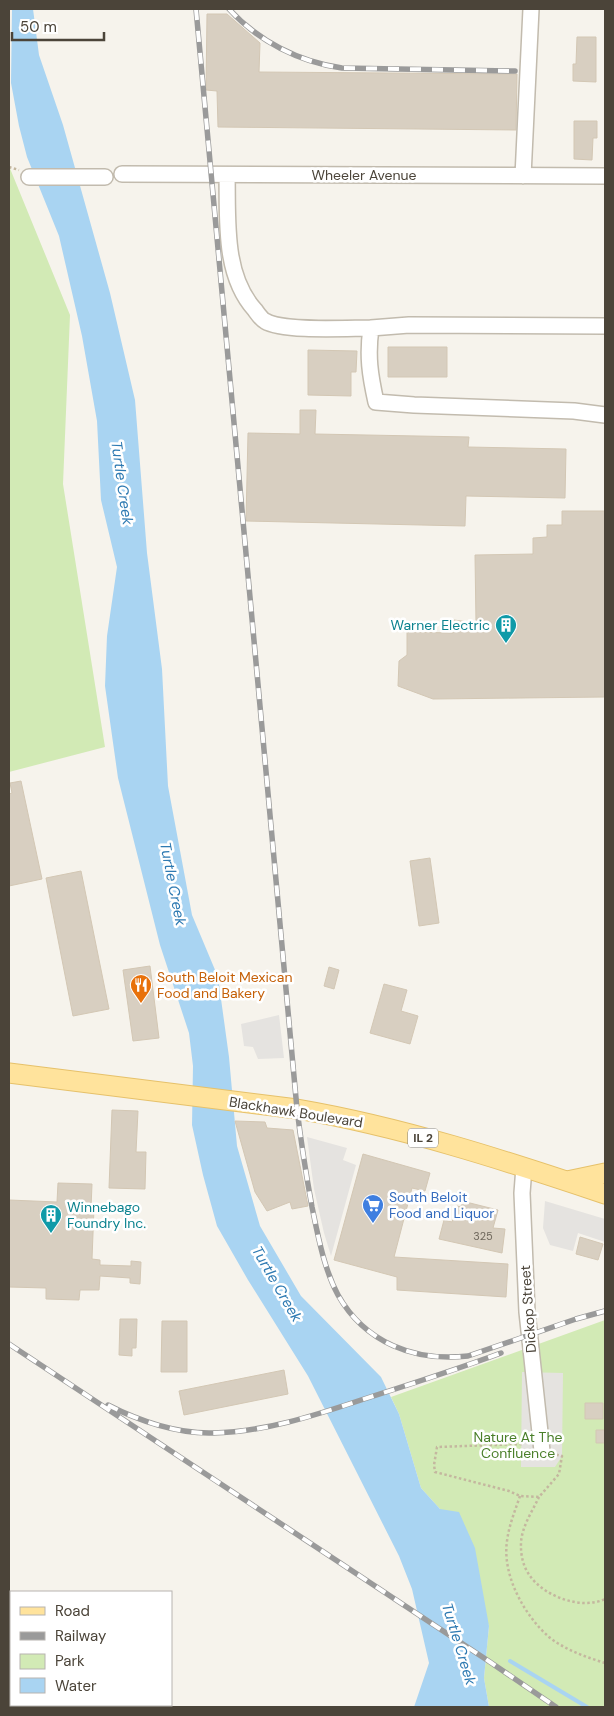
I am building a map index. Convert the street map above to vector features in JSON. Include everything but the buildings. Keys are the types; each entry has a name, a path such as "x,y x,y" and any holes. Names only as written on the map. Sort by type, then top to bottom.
{"main road":[{"name":"Blackhawk Boulevard","path":"9,1073 297,1109 369,1123 524,1167 605,1194"},
{"path":"567,1181 605,1173"}],"street":[{"path":"523,176 531,9"},
{"name":"Wheeler Avenue","path":"122,174 605,176"},
{"path":"227,175 228,232 235,275 246,301 264,321 285,327 371,328 409,325 605,326"},
{"path":"29,177 106,177"},
{"path":"371,328 368,346 369,370 376,402 574,411 605,415"},
{"name":"Dickop Street","path":"524,1167 522,1194 527,1312 542,1451"}],"path":[{"path":"522,1444 438,1447 435,1452 435,1472 509,1491 520,1496 539,1497"},
{"path":"542,1451 562,1456 559,1474 539,1497 526,1524 521,1546 523,1564 530,1576 548,1592 570,1601 591,1603 605,1599"},
{"path":"520,1496 510,1525 506,1556 511,1577 520,1600 530,1616 550,1637 566,1648 605,1663"}],"green space":[{"path":"9,166 70,315 63,484 105,747 9,772"},
{"name":"Nature At The Confluence","path":"605,1320 605,1707 489,1707 484,1678 489,1626 440,1509 421,1488 399,1414 391,1397"}],"shaded area":[{"path":"279,1015 284,1058 258,1059 253,1047 244,1046 241,1024"},
{"path":"307,1137 347,1148 343,1160 356,1165 331,1256 314,1189"},
{"path":"545,1201 605,1219 605,1242 578,1233 573,1251 550,1245 543,1228"},
{"path":"522,1372 563,1373 562,1456 555,1467 521,1467"}],"water":[{"name":"Turtle Creek","path":"12,9 33,9 39,55 63,125 110,293 135,400 147,553 162,669 168,786 192,915 218,977 229,1057 237,1146 260,1226 301,1296 381,1377 399,1414 421,1488 440,1509 459,1512 475,1548 489,1626 484,1678 489,1707 414,1707 429,1663 412,1589 399,1556 308,1376 248,1280 217,1226 192,1125 193,1066 189,1033 160,945 118,778 105,686 107,636 117,567 101,500 97,421 82,336 59,236 27,157 19,126 11,83"}],"waterway":[{"path":"510,1661 587,1707"}],"railway":[{"path":"196,9 297,1109 312,1207 325,1263 338,1295 349,1312 362,1326 393,1346 429,1356 468,1356 605,1311"},
{"path":"229,9 266,40 295,55 326,65 342,68 515,71"},
{"path":"9,1344 556,1707"},
{"path":"108,1405 146,1421 173,1429 200,1433 251,1430 325,1412 501,1353"}],"place":[{"name":"Warner Electric","path":"506,644"},
{"name":"South Beloit Mexican Food and Bakery","path":"141,1004"},
{"name":"South Beloit Food and Liquor","path":"373,1224"},
{"name":"Winnebago Foundry Inc.","path":"51,1234"}]}
